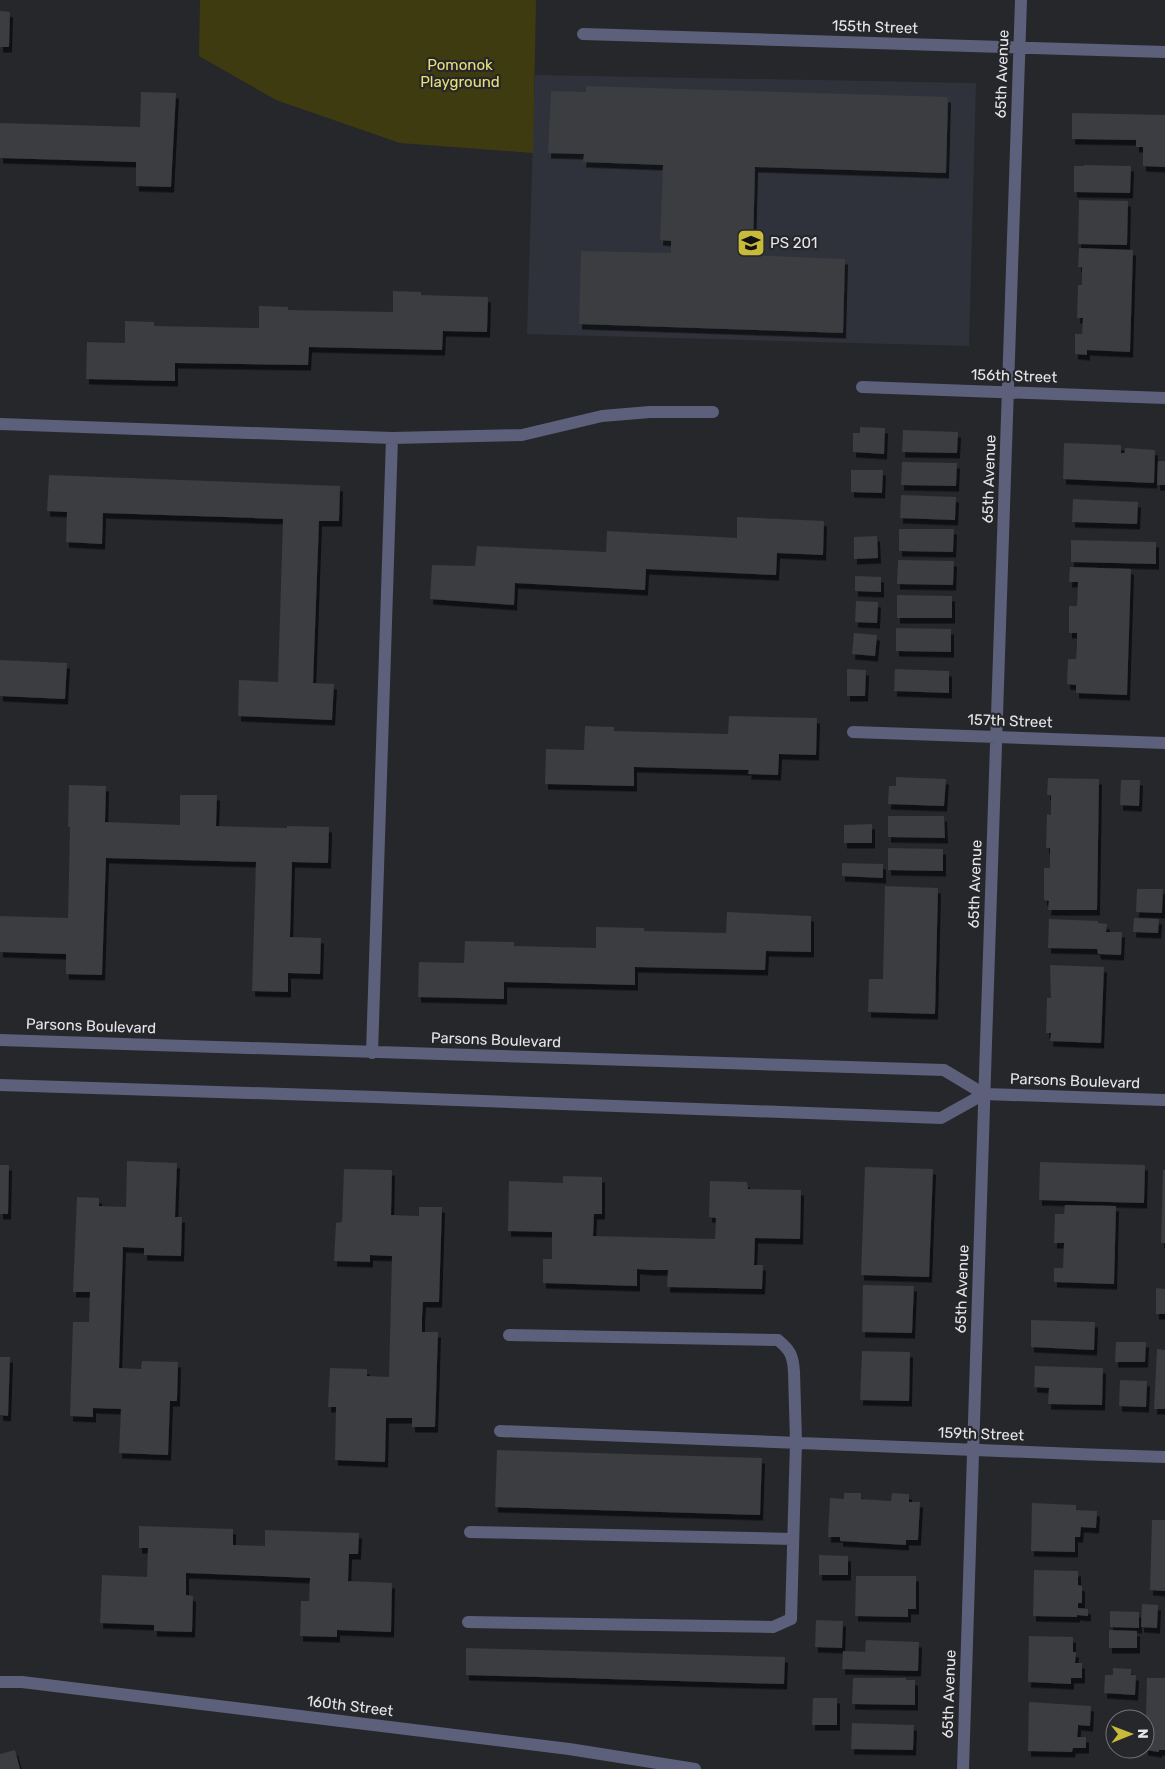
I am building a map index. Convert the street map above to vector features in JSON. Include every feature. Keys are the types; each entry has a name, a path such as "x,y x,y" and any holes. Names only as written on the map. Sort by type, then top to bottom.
{"street":[{"name":"65th Avenue","path":"963,1769 1021,0"},
{"name":"155th Street","path":"583,34 1165,52"},
{"name":"156th Street","path":"862,387 1165,398"},
{"path":"0,424 392,438 522,434 602,416 650,412 713,412"},
{"path":"372,1052 392,438"},
{"name":"157th Street","path":"853,732 1165,743"},
{"name":"Parsons Boulevard","path":"0,1040 944,1070 984,1094 1165,1100"},
{"path":"0,1085 940,1118 984,1094"},
{"path":"468,1622 773,1628 791,1620 796,1442 793,1360 788,1349 778,1340 509,1335"},
{"name":"159th Street","path":"500,1430 974,1451 1165,1457"},
{"path":"470,1532 793,1539"},
{"name":"160th Street","path":"0,1682 22,1682 568,1749 695,1769"}],"shaded area":[{"name":"PS 201","path":"535,75 976,83 969,346 527,334"}],"green space":[{"name":"Pomonok Playground","path":"200,0 536,0 533,153 400,143 276,100 199,56"}],"building":[{"path":"0,11 10,12 9,47 0,47"},
{"path":"586,86 948,97 946,173 755,167 753,246 744,245 743,255 845,259 843,333 579,324 581,251 671,253 671,241 660,240 663,165 583,162 584,154 548,153 551,91 586,92"},
{"path":"141,92 176,93 171,187 136,186 136,162 0,158 0,123 140,127"},
{"path":"1072,113 1165,115 1165,167 1143,166 1143,147 1136,147 1136,140 1072,139"},
{"path":"1074,166 1131,166 1130,193 1074,192"},
{"path":"1079,200 1128,201 1127,245 1078,244"},
{"path":"1079,248 1133,250 1130,352 1087,350 1087,355 1075,354 1075,334 1082,334 1083,318 1077,318 1078,285 1082,285 1082,267 1078,267"},
{"path":"393,291 421,292 421,295 488,297 487,332 443,331 442,350 309,347 308,365 175,363 175,381 86,379 87,342 125,343 125,321 154,322 154,326 259,328 259,306 288,307 288,310 393,312"},
{"path":"860,427 885,428 884,454 853,452 853,433 860,433"},
{"path":"903,430 958,432 957,453 902,452"},
{"path":"1064,443 1121,445 1121,453 1125,453 1125,448 1155,450 1154,483 1063,479"},
{"path":"1158,461 1165,461 1165,485 1157,485"},
{"path":"902,462 957,463 956,486 901,485"},
{"path":"851,470 883,470 882,493 851,492"},
{"path":"49,475 340,486 339,521 319,521 313,683 334,684 332,720 238,716 239,680 278,682 283,519 103,513 102,544 66,542 67,512 47,511"},
{"path":"901,495 956,497 955,520 900,518"},
{"path":"1073,499 1138,502 1137,524 1072,522"},
{"path":"737,517 824,521 823,555 777,553 776,575 646,569 645,590 515,583 514,605 430,599 432,565 475,566 477,546 606,552 607,531 737,538"},
{"path":"899,529 954,529 953,552 899,551"},
{"path":"877,536 878,558 854,559 854,537"},
{"path":"1071,540 1156,542 1156,564 1071,562"},
{"path":"898,560 954,561 953,585 897,584"},
{"path":"1070,567 1131,569 1127,695 1076,693 1076,685 1067,684 1068,659 1076,659 1077,645 1077,633 1069,633 1069,606 1077,606 1078,582 1069,582"},
{"path":"855,576 881,577 881,592 855,591"},
{"path":"897,595 952,596 952,618 897,618"},
{"path":"856,601 878,602 877,623 855,622"},
{"path":"896,628 951,629 951,652 896,651"},
{"path":"854,633 877,635 875,656 852,654"},
{"path":"0,660 67,663 65,699 0,696"},
{"path":"847,669 866,670 865,696 847,696"},
{"path":"895,669 949,671 949,693 894,691"},
{"path":"729,716 817,718 816,755 779,754 778,775 748,774 749,770 634,767 634,786 545,784 546,749 584,750 585,726 614,727 614,731 728,734"},
{"path":"896,777 946,779 944,806 888,804 889,786 896,786"},
{"path":"1048,778 1099,779 1097,910 1048,910 1049,901 1044,900 1044,868 1050,868 1050,848 1046,848 1047,814 1051,815 1051,795 1047,795"},
{"path":"1121,780 1140,780 1139,806 1120,805"},
{"path":"69,785 106,786 105,822 180,825 180,795 217,795 216,826 329,827 328,863 292,862 290,937 321,938 320,974 288,973 288,992 252,991 256,862 106,858 102,975 66,974 66,954 0,952 0,916 68,918"},
{"path":"888,816 944,816 945,838 888,837"},
{"path":"872,824 872,843 844,843 844,825"},
{"path":"888,848 943,849 943,871 888,870"},
{"path":"842,863 883,864 883,878 842,876"},
{"path":"885,886 938,888 935,1014 868,1012 869,979 883,979"},
{"path":"1137,889 1163,889 1162,913 1136,912"},
{"path":"727,912 811,916 811,952 766,951 765,970 635,967 635,985 504,982 504,999 418,997 419,962 464,963 465,941 514,942 514,946 596,948 596,927 644,928 644,931 726,933"},
{"path":"1134,918 1159,919 1158,933 1133,932"},
{"path":"1049,919 1098,921 1098,923 1107,924 1106,932 1122,932 1121,955 1098,954 1097,949 1048,948"},
{"path":"1050,965 1104,967 1101,1043 1050,1041 1051,1033 1046,1033 1047,998 1051,998"},
{"path":"127,1161 177,1163 175,1217 182,1217 181,1256 144,1255 144,1248 123,1247 119,1368 141,1369 142,1361 178,1362 177,1401 170,1401 168,1455 119,1453 121,1409 93,1408 93,1417 70,1416 73,1322 89,1322 90,1292 73,1292 77,1197 99,1198 99,1206 126,1207"},
{"path":"1040,1162 1145,1165 1144,1203 1039,1200"},
{"path":"0,1165 9,1165 8,1214 0,1214"},
{"path":"865,1167 933,1169 929,1277 861,1275"},
{"path":"344,1169 392,1170 391,1215 419,1216 419,1207 442,1207 439,1302 423,1302 422,1317 422,1332 438,1332 435,1427 412,1427 412,1418 386,1418 385,1462 335,1460 336,1407 328,1407 330,1368 367,1369 367,1376 389,1377 392,1256 370,1255 370,1262 334,1261 336,1223 342,1222"},
{"path":"1163,1170 1165,1170 1165,1243 1161,1243"},
{"path":"563,1176 602,1177 602,1214 594,1214 593,1236 715,1239 716,1218 709,1217 710,1181 747,1182 748,1189 801,1190 800,1239 755,1238 754,1265 763,1265 762,1289 667,1287 668,1270 637,1269 637,1286 543,1283 543,1259 552,1259 552,1232 508,1231 509,1181 563,1183"},
{"path":"1065,1205 1116,1206 1114,1284 1054,1282 1054,1268 1063,1268 1064,1243 1054,1243 1055,1214 1064,1214"},
{"path":"863,1285 914,1286 912,1333 862,1332"},
{"path":"1156,1288 1165,1289 1165,1314 1156,1314"},
{"path":"1031,1320 1095,1322 1094,1350 1031,1347"},
{"path":"1116,1342 1146,1342 1145,1362 1115,1362"},
{"path":"1157,1349 1165,1350 1165,1409 1154,1409"},
{"path":"862,1351 910,1352 909,1401 860,1400"},
{"path":"0,1357 10,1357 8,1416 0,1415"},
{"path":"1035,1366 1103,1368 1102,1405 1048,1404 1049,1388 1034,1387"},
{"path":"1120,1380 1147,1381 1146,1407 1119,1406"},
{"path":"497,1450 762,1458 760,1515 495,1507"},
{"path":"844,1493 861,1493 861,1499 891,1501 892,1493 909,1494 909,1502 920,1502 918,1540 906,1540 906,1545 840,1541 840,1537 828,1537 830,1498 844,1499"},
{"path":"1032,1503 1076,1505 1076,1510 1097,1511 1096,1528 1081,1527 1080,1537 1075,1537 1075,1552 1031,1551"},
{"path":"1152,1520 1165,1520 1165,1591 1150,1590"},
{"path":"139,1526 233,1529 233,1545 265,1546 265,1530 359,1533 358,1554 349,1554 348,1581 392,1583 391,1632 337,1630 337,1637 300,1636 301,1601 309,1601 310,1578 186,1573 186,1595 193,1596 192,1632 154,1631 154,1625 100,1623 102,1575 147,1577 148,1548 139,1548"},
{"path":"819,1555 848,1556 848,1575 819,1575"},
{"path":"1034,1570 1078,1571 1078,1585 1082,1586 1082,1603 1078,1603 1078,1608 1088,1609 1088,1616 1033,1616"},
{"path":"856,1576 916,1576 916,1609 908,1609 908,1617 855,1616"},
{"path":"1142,1604 1158,1605 1157,1628 1141,1627"},
{"path":"1110,1611 1139,1612 1139,1628 1110,1627"},
{"path":"816,1620 843,1621 842,1648 815,1647"},
{"path":"1109,1630 1137,1631 1137,1648 1109,1648"},
{"path":"1029,1636 1073,1637 1073,1652 1076,1652 1075,1663 1082,1663 1082,1678 1071,1678 1071,1684 1028,1682"},
{"path":"866,1640 919,1642 918,1671 842,1669 843,1651 865,1652"},
{"path":"466,1648 785,1657 784,1684 466,1675"},
{"path":"1113,1668 1131,1669 1131,1675 1136,1675 1135,1695 1104,1693 1105,1675 1113,1675"},
{"path":"853,1678 906,1678 906,1680 915,1680 915,1705 852,1704"},
{"path":"1147,1678 1165,1678 1165,1750 1155,1751 1155,1709 1146,1709"},
{"path":"813,1698 837,1698 837,1725 812,1725"},
{"path":"1029,1702 1091,1706 1090,1726 1078,1725 1077,1737 1086,1737 1086,1748 1073,1748 1072,1752 1028,1751"},
{"path":"852,1723 914,1725 913,1750 851,1749"},
{"path":"15,1750 20,1769 0,1769 0,1754"}],"place":[{"name":"PS 201","path":"751,243"}]}
